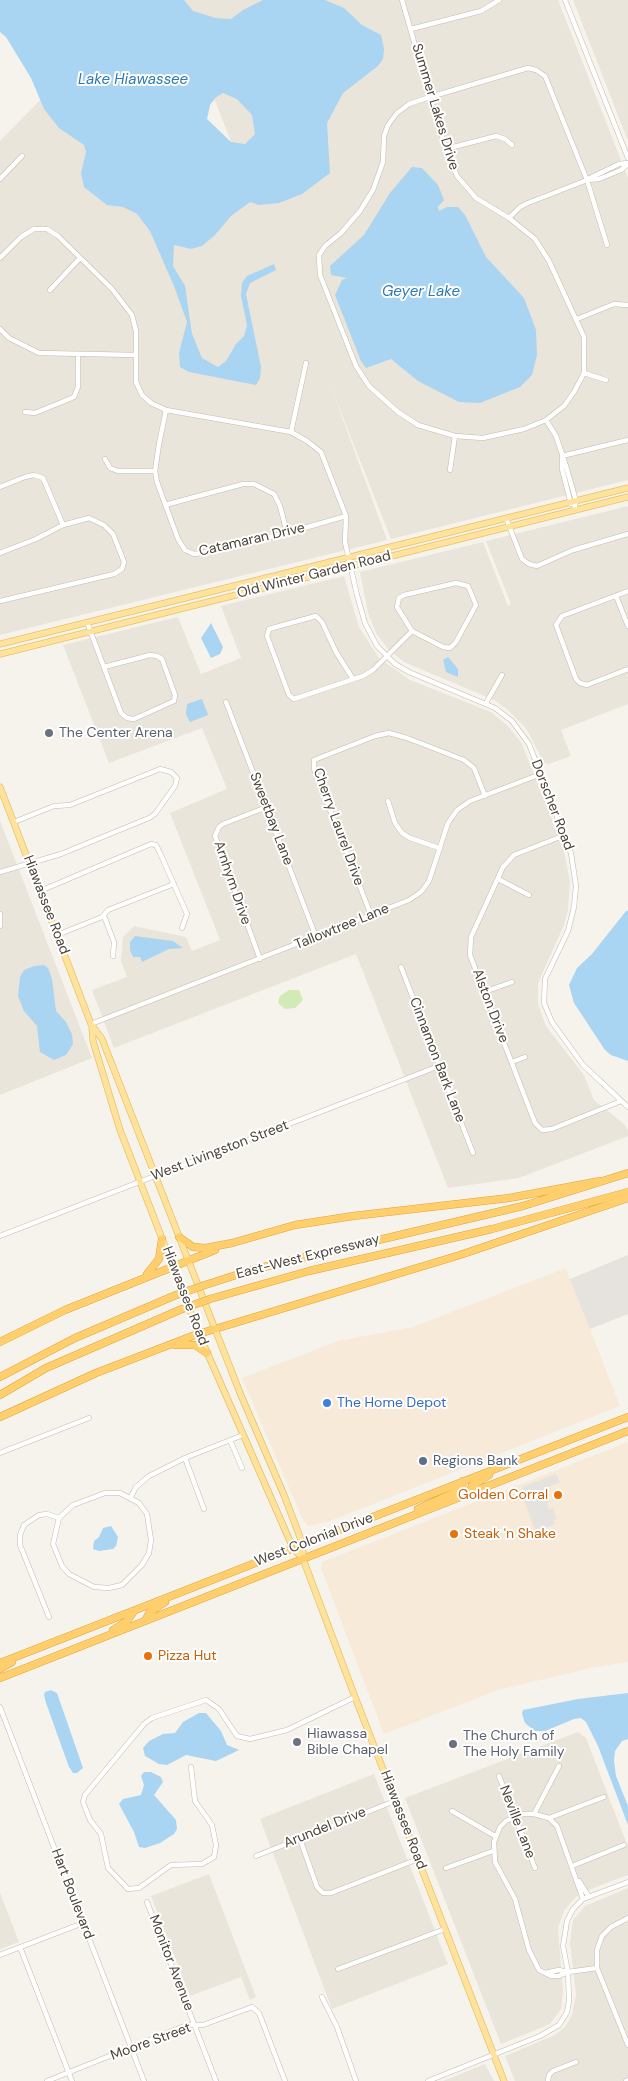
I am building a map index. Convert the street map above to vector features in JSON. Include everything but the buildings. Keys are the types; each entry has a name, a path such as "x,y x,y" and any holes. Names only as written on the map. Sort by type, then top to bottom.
{"highway":[{"name":"East-West Expressway","path":"0,1377 75,1338 176,1295 205,1285 255,1269 523,1206 628,1173"},
{"path":"0,1342 64,1310 188,1259 232,1243 305,1223 509,1198 589,1181 605,1181"},
{"name":"East-West Expressway","path":"0,1395 46,1368 182,1309 210,1299 309,1270 492,1229 628,1192"},
{"path":"0,1417 51,1392 199,1334 460,1254 628,1198"},
{"path":"179,1237 193,1247 199,1248 232,1243"},
{"path":"142,1278 155,1265 161,1252 162,1239"},
{"path":"167,1346 196,1345 207,1353"},
{"name":"West Colonial Drive","path":"0,1663 628,1417"},
{"path":"620,1420 626,1432"},
{"name":"West Colonial Drive","path":"0,1678 626,1432"},
{"path":"468,1494 472,1486 504,1466"},
{"path":"406,1518 412,1512 458,1491 462,1487 463,1481"},
{"path":"145,1621 150,1612 180,1593"},
{"path":"98,1639 127,1621 134,1611"},
{"path":"0,1669 30,1652"}],"main road":[{"name":"Old Winter Garden Road","path":"0,644 628,488"},
{"name":"Old Winter Garden Road","path":"0,654 628,497"},
{"name":"Hiawassee Road","path":"0,787 91,1024 93,1041 106,1085 140,1182 199,1334 293,1548 303,1559"},
{"name":"Hiawassee Road","path":"91,1024 102,1039 215,1329 303,1545 303,1559 504,2081"}],"street":[{"name":"Summer Lakes Drive","path":"402,0 430,96 446,149 454,170 464,186 476,198 509,218 535,239 550,260 577,319 586,349 584,373 564,406 546,420 516,431 483,438 455,436 418,425 398,412 369,386 356,366 320,275 319,255 325,246 341,233 360,211 373,190 382,162 384,136 388,125 397,113 409,104 430,96 528,68 536,70 545,76 587,180 607,245"},
{"path":"411,30 481,11 499,0"},
{"path":"565,0 628,158"},
{"path":"446,149 496,136 512,145"},
{"path":"0,178 22,156"},
{"path":"509,218 520,207 587,180 619,164 628,164"},
{"path":"0,258 21,237 34,229 47,229 58,236 122,300 132,315 136,331 136,382 142,395 151,403 166,410 290,432 307,441 321,452 346,516"},
{"path":"50,290 80,258"},
{"path":"577,319 614,304 628,305"},
{"path":"0,329 17,343 39,353 136,355"},
{"path":"26,412 35,412 74,397 78,387 78,354"},
{"path":"290,432 306,363"},
{"path":"584,373 606,380"},
{"name":"Catamaran Drive","path":"166,410 158,444 155,471 165,505 178,539 185,550 194,554 287,533 346,516"},
{"path":"546,420 556,436 562,456 562,469 574,510"},
{"path":"450,470 455,436"},
{"path":"562,456 628,440"},
{"path":"105,459 110,468 118,472 155,471"},
{"path":"0,487 34,475 43,478 63,525"},
{"path":"165,505 243,484 254,484 274,494 280,506 287,533"},
{"name":"Dorscher Road","path":"346,516 345,542 365,623 373,639 386,656 409,672 486,703 503,713 518,728 528,744 565,835 574,864 576,886 574,907 564,940 545,979 544,1003 552,1022 583,1064 628,1107"},
{"path":"0,553 36,539 63,525 89,518 104,525 112,534 124,562 122,570 114,574 0,601"},
{"path":"506,518 522,559 528,564 538,566 573,550 628,534"},
{"path":"456,583 468,586 476,605 456,642 450,648 430,642 412,631 400,613 398,607 400,598 404,595 456,583"},
{"path":"628,592 562,616 556,625 576,679 580,683 587,685 628,669"},
{"path":"616,596 628,626"},
{"path":"353,679 336,652 322,622 316,616 269,629 266,636 289,695 294,699 353,679 373,670 412,631"},
{"path":"87,622 104,667 122,713 127,718 134,719 169,706 174,701 175,695 162,659 157,656 150,655 104,667"},
{"path":"486,703 502,675"},
{"name":"Sweetbay Lane","path":"226,702 316,937"},
{"name":"Cherry Laurel Drive","path":"371,915 314,769 314,760 375,736 389,733 464,760 474,768 485,796"},
{"path":"0,872 61,854 149,818 155,814 175,786 177,778 171,772 160,769 70,805 54,806 14,822"},
{"name":"Tallowtree Lane","path":"91,1024 409,900 421,892 429,881 448,823 457,810 470,801 541,774"},
{"path":"388,801 395,823 402,832 410,838 439,848"},
{"name":"Arnhym Drive","path":"260,959 215,836 219,827 223,824 267,807"},
{"name":"Alston Drive","path":"565,835 514,855 503,867 471,937 470,955 535,1124 542,1130 552,1129 621,1101"},
{"path":"40,891 151,844 156,845 187,914 182,928"},
{"path":"498,879 529,894"},
{"path":"57,935 104,916 108,910 174,884"},
{"path":"0,914 0,926"},
{"path":"104,916 114,942 113,956"},
{"name":"Cinnamon Bark Lane","path":"401,967 473,1153"},
{"path":"484,992 512,982"},
{"path":"512,1062 525,1057"},
{"name":"West Livingston Street","path":"0,1236 439,1066"},
{"path":"0,1453 89,1418"},
{"path":"131,1497 136,1487 149,1476 185,1458 243,1436"},
{"path":"230,1440 242,1468"},
{"path":"185,1458 204,1509"},
{"path":"105,1493 120,1493 131,1497 147,1514 151,1540 148,1554 142,1565 122,1584 109,1588 94,1587 69,1574 62,1566 53,1544 59,1518 74,1505 88,1497 105,1493"},
{"path":"49,1617 20,1545 20,1535 30,1519 39,1515 47,1514 59,1518"},
{"path":"191,1767 195,1801 212,1825 216,1845 214,1857 202,1864 171,1865 139,1888 128,1889 108,1868 101,1834 90,1820 83,1802 84,1795 144,1724 152,1718 206,1700 219,1710 236,1736 250,1739 287,1730 355,1697"},
{"name":"Hart Boulevard","path":"0,1707 144,2081"},
{"path":"534,1814 559,1766"},
{"name":"Neville Lane","path":"500,1776 535,1868"},
{"path":"549,1818 604,1797"},
{"name":"Arundel Drive","path":"256,1856 395,1801"},
{"path":"452,1812 495,1836"},
{"path":"586,1898 556,1826 549,1818 534,1814 515,1816 506,1821 495,1836 492,1851 495,1862 515,1899 534,1962 544,1974 559,1970 568,1972 597,1968"},
{"path":"300,1839 317,1887 324,1893 331,1893 418,1859"},
{"path":"572,1866 624,1845"},
{"path":"446,1868 492,1851"},
{"path":"428,2081 540,2036 559,2025 569,2006 568,1972 563,1946 564,1935 573,1909 586,1898 628,1882"},
{"name":"Monitor Avenue","path":"147,1902 216,2081"},
{"path":"628,1918 611,1926 602,1936 597,1950 597,1968 628,2045"},
{"path":"0,1955 83,1923"},
{"path":"338,1969 445,1929"},
{"path":"20,1947 72,2081"},
{"path":"322,1997 336,2027 356,2081"},
{"name":"Moore Street","path":"47,2081 187,2025 203,2026 248,2008 255,2008 259,2013 285,2081"},
{"path":"548,2081 549,2075 553,2071 576,2062"}],"shaded area":[{"path":"138,0 558,0 628,178 628,480 391,539 331,387 387,540 0,635 0,141","holes":["215,101 251,192 157,124"]},
{"path":"573,0 628,0 628,141"},
{"path":"628,506 628,704 561,730 571,756 549,764 544,763 526,728 508,710 494,700 404,662 388,649 376,633 368,613 360,572 483,542 508,606 511,604 486,541"},
{"path":"344,576 359,627 379,658 410,680 491,712 507,725 521,742 563,847 570,881 568,910 564,925 538,983 538,1004 546,1026 584,1075 594,1100 624,1124 628,1130 628,1136 519,1178 448,1188 356,954 114,1048 92,990 127,977 121,961 123,937 134,926 186,937 192,951 220,940 170,813 227,789 202,728 109,763 63,645 178,617 201,674 241,658 221,606"},
{"path":"0,821 92,1058 0,1095"},
{"path":"628,1255 628,1314 590,1329 570,1279"},
{"path":"566,1268 620,1406 330,1521 309,1526 304,1522 242,1378 338,1341 413,1327"},
{"path":"628,1442 628,1662 595,1667 498,1690 384,1734 321,1568 322,1562"},
{"path":"556,1474 560,1482 545,1488 550,1502 547,1503 549,1510 553,1508 557,1519 553,1520 555,1524 536,1532 521,1493 524,1492 522,1487"},
{"path":"578,1732 586,1738 628,1847 628,1875 588,1890 576,1897 564,1911 558,1928 563,1992 561,2009 550,2024 501,2044 405,1798"},
{"path":"374,1774 448,1964 332,2009 260,1819"},
{"path":"209,1874 256,1997 250,2000 241,1977 190,1996 151,1896"},
{"path":"628,1888 628,2081 515,2081 505,2056 555,2035 565,2027 572,2015 576,1995 570,1943 573,1920 585,1906"},
{"path":"0,1893 19,1942 0,1949"},
{"path":"485,2064 494,2081 443,2081"}],"green space":[{"path":"289,990 299,990 303,1000 295,1008 285,1009 278,1003 280,996"}],"water":[{"name":"Lake Hiawassee","path":"0,0 184,0 193,11 216,18 231,19 243,10 263,0 325,0 344,8 362,25 381,35 384,49 383,59 378,66 343,93 327,123 330,173 302,194 279,203 259,205 250,202 231,216 215,235 202,246 191,249 174,245 173,266 185,286 192,334 202,358 218,367 226,361 236,344 244,336 247,325 241,296 242,283 247,276 274,264 276,270 250,283 246,294 261,367 260,378 256,385 189,372 180,367 179,353 187,322 174,286 150,231 137,214 123,207 107,205 84,187 81,173 86,152 84,145 59,128 44,109 31,78 6,37 0,32","holes":["223,93 237,99 252,115 255,134 245,144 231,142 207,119 210,105 215,98"]},
{"name":"Geyer Lake","path":"412,167 422,168 438,185 444,200 438,207 439,211 447,207 458,207 465,215 486,257 524,298 536,330 537,355 532,375 520,387 480,403 459,402 418,381 391,359 366,368 361,361 335,295 342,280 347,278 331,275 330,266 364,235 390,193"},
{"path":"211,623 223,647 220,654 211,658 201,638"},
{"path":"448,657 458,669 458,677 446,672 443,660"},
{"path":"202,699 208,715 190,722 186,714 187,704"},
{"path":"626,911 628,911 628,1061 611,1055 605,1050 574,1003 569,985 577,968 592,954"},
{"path":"135,936 173,941 183,948 169,949 142,962 140,957 133,957 130,950 130,942"},
{"path":"44,965 48,968 52,979 56,1011 66,1022 72,1034 73,1044 66,1055 54,1060 40,1052 37,1026 24,1011 18,996 20,977 24,970"},
{"path":"111,1526 118,1537 116,1546 113,1549 99,1551 93,1549 94,1541 99,1537 103,1528"},
{"path":"51,1690 57,1693 83,1768 77,1773 73,1773 69,1767 46,1703 45,1692"},
{"path":"628,1693 628,1739 622,1741 615,1751 614,1761 616,1776 628,1806 628,1825 598,1746 586,1722 581,1718 574,1719 545,1731 535,1731 525,1723 522,1714 523,1710 578,1699"},
{"path":"199,1713 206,1713 221,1731 227,1745 239,1750 216,1761 186,1755 167,1765 159,1764 145,1756 143,1748 149,1741 163,1734 175,1733 183,1722"},
{"path":"144,1772 151,1772 161,1777 163,1782 154,1795 176,1820 177,1829 174,1834 160,1843 145,1848 139,1847 134,1832 119,1804 123,1799 141,1795 144,1785 141,1776"}],"place":[{"name":"The Center Arena","path":"49,733"},
{"name":"The Home Depot","path":"327,1403"},
{"name":"Regions Bank","path":"423,1461"},
{"name":"Golden Corral","path":"558,1495"},
{"name":"Steak 'n Shake","path":"454,1534"},
{"name":"Pizza Hut","path":"148,1656"},
{"name":"Hiawassa Bible Chapel","path":"297,1742"},
{"name":"The Church of The Holy Family","path":"453,1744"}]}
